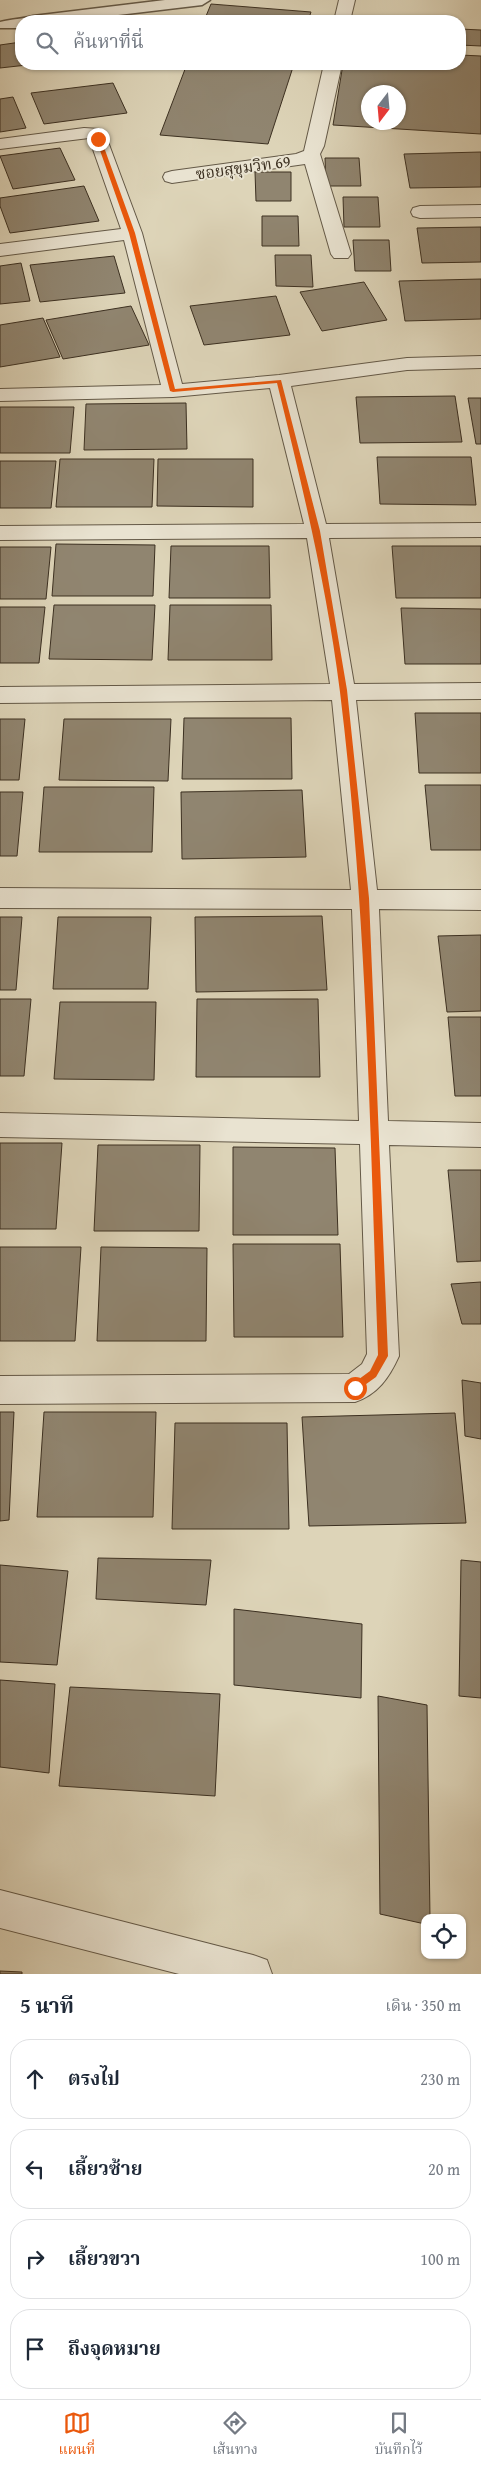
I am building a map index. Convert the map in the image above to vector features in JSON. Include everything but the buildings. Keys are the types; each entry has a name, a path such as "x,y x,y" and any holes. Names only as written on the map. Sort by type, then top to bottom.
{"street":[{"path":"343,15 347,0"},
{"name":"ซอยสุขุมวิท 69","path":"172,177 301,159 310,154 315,146 332,70"},
{"path":"0,144 94,133 98,139 132,233 173,391"},
{"path":"310,154 341,254"},
{"path":"420,212 481,211"},
{"path":"0,250 132,233"},
{"path":"0,395 173,391 279,381 407,364 481,362"},
{"path":"0,1390 355,1388 373,1374 383,1356 365,898 343,690 317,531 279,381"},
{"path":"0,533 481,530"},
{"path":"0,695 481,690"},
{"path":"0,898 365,898 481,900"},
{"path":"0,1125 481,1135"},
{"path":"0,1908 254,1974"}],"lane":[{"path":"81,15 202,0"},
{"path":"5,25 15,24"}],"route":[{"path":"98,139 132,233 173,391 279,381 317,531 343,690 365,898 383,1356 373,1374 355,1388"}]}
